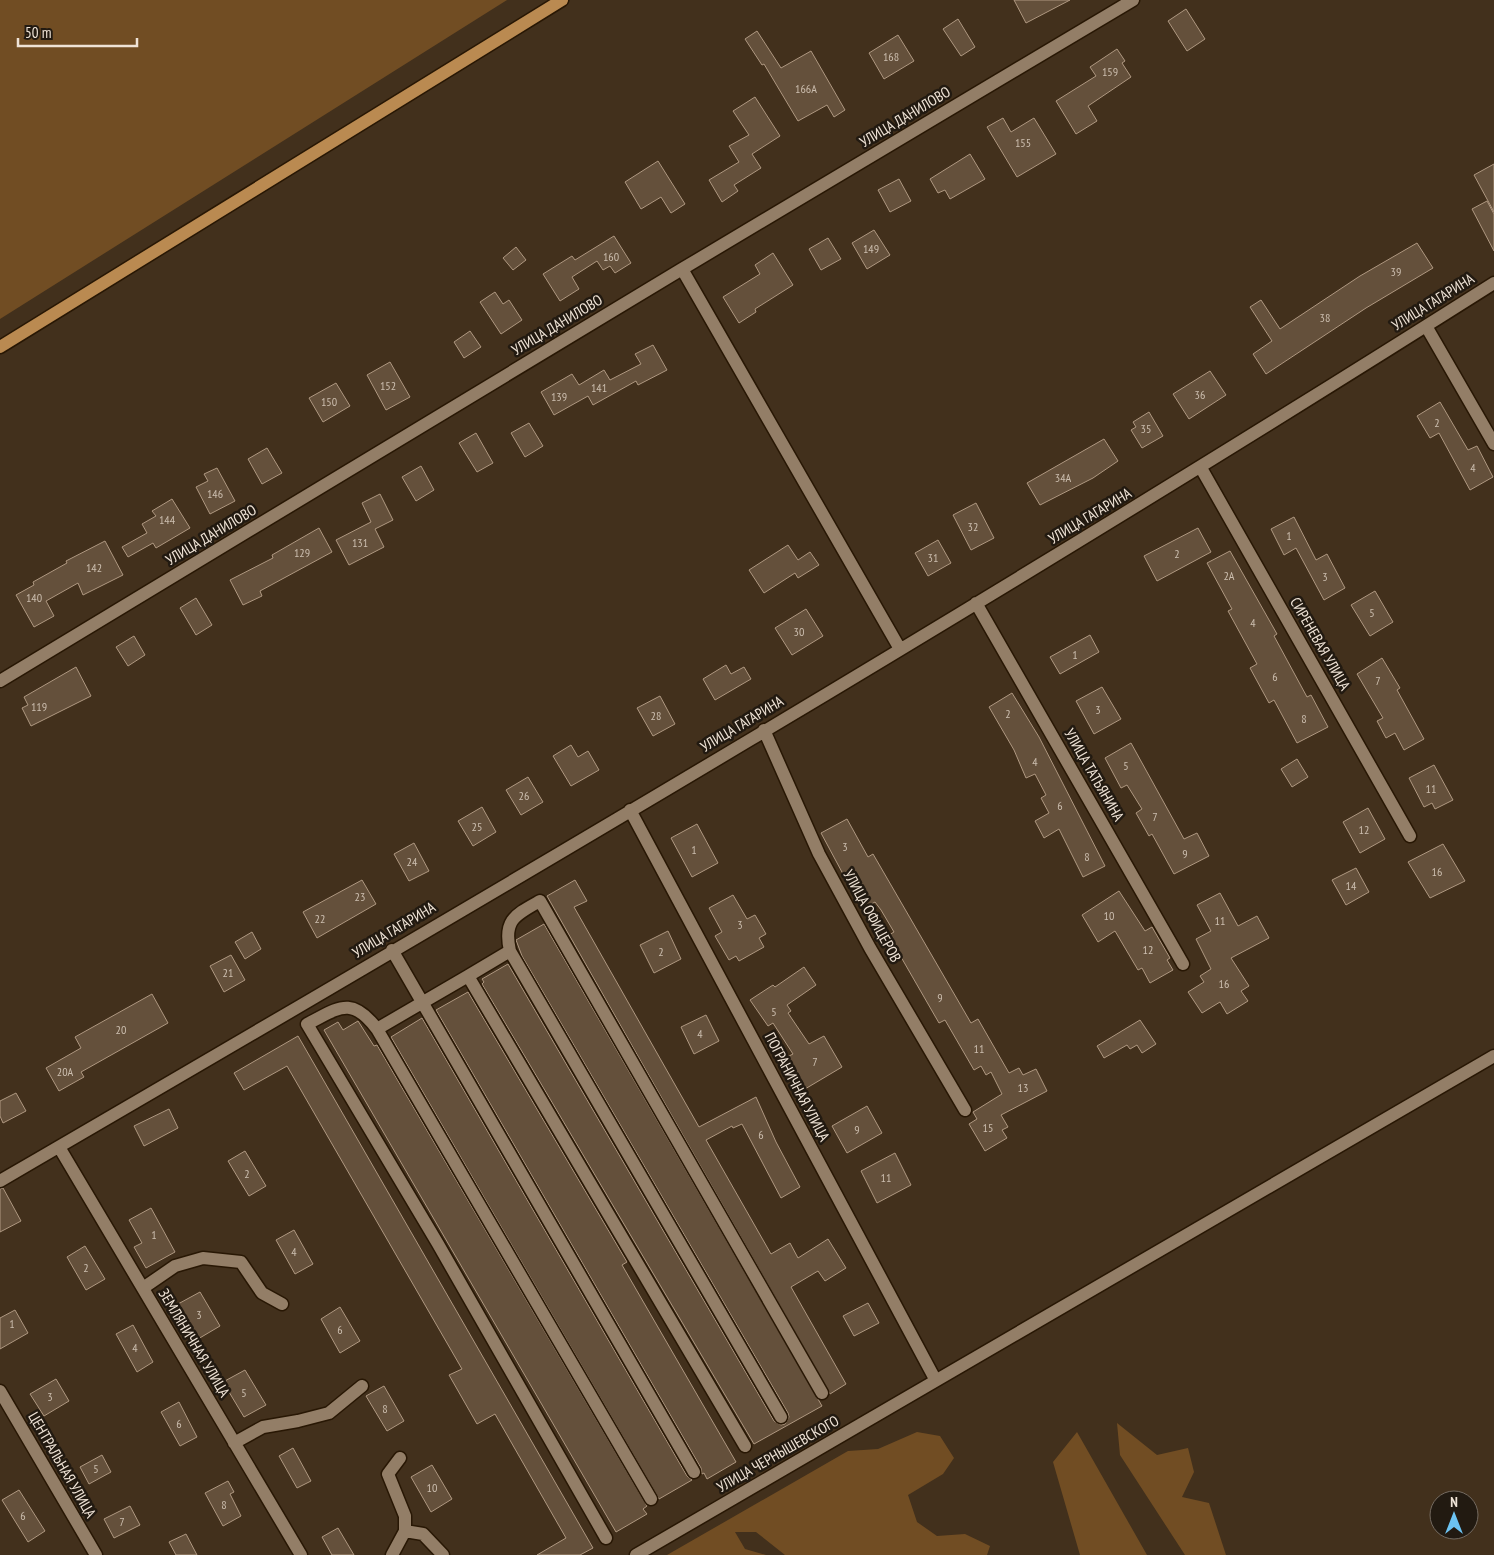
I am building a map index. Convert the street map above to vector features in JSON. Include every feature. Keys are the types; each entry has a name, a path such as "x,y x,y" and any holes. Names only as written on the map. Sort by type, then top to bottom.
{"main road":[{"path":"0,347 562,0"}],"street":[{"name":"УЛИЦА ДАНИЛОВО","path":"0,681 682,268 1133,0"},
{"path":"682,268 900,649"},
{"name":"УЛИЦА ГАГАРИНА","path":"0,1181 900,649 1201,468 1494,283"},
{"path":"1426,326 1494,444"},
{"name":"СИРЕНЕВАЯ УЛИЦА","path":"1201,468 1410,836"},
{"name":"УЛИЦА ТАТЬЯНИНА","path":"976,603 1183,964"},
{"name":"УЛИЦА ОФИЦЕРОВ","path":"764,730 819,854 870,948 964,1110"},
{"name":"ПОГРАНИЧНАЯ УЛИЦА","path":"630,810 935,1379"},
{"path":"781,1417 510,951 507,937 509,924 515,915 540,900 822,1393"},
{"path":"392,950 694,1472"},
{"path":"377,1029 510,951"},
{"path":"468,976 745,1446"},
{"path":"606,1538 438,1244 307,1024 340,1007 354,1008 366,1013 651,1499"},
{"name":"УЛИЦА ЧЕРНЫШЕВСКОГО","path":"636,1555 855,1429 935,1379 1494,1056"},
{"name":"ЗЕМЛЯНИЧНАЯ УЛИЦА","path":"59,1147 301,1555"},
{"path":"142,1288 175,1266 203,1258 241,1262 262,1293 282,1304"},
{"path":"234,1443 263,1427 329,1413 362,1386"},
{"name":"ЦЕНТРАЛЬНАЯ УЛИЦА","path":"0,1391 96,1555"},
{"path":"392,1555 405,1531 405,1516 388,1474 400,1458"},
{"path":"405,1531 423,1534 442,1555"}],"shaded area":[{"path":"0,0 507,0 0,319"},
{"path":"1117,1423 1157,1455 1188,1448 1194,1472 1182,1497 1209,1503 1226,1555 1185,1555 1120,1455"},
{"path":"917,1432 940,1436 954,1458 943,1474 908,1495 917,1522 937,1536 965,1534 990,1546 987,1555 785,1555 756,1532 735,1532 745,1549 766,1555 667,1555 848,1451 878,1449"},
{"path":"1077,1432 1147,1555 1080,1555 1053,1462"}],"building":[{"path":"1014,0 1070,0 1026,23"},
{"path":"1186,9 1205,39 1187,51 1168,21"},
{"path":"958,19 975,47 961,56 943,29"},
{"path":"757,31 781,68 811,51 845,110 834,117 827,105 798,121 764,64 762,65 745,39"},
{"path":"898,35 914,61 884,79 869,53"},
{"path":"1117,49 1125,61 1122,63 1131,77 1088,106 1097,121 1076,134 1056,101 1096,76 1090,67"},
{"path":"755,97 780,136 752,154 761,168 734,185 738,191 722,202 709,180 739,162 729,146 749,135 733,111"},
{"path":"1003,118 1011,132 1034,118 1056,154 1017,177 987,127"},
{"path":"970,154 985,179 950,199 945,190 938,193 930,179"},
{"path":"658,161 685,204 671,213 661,197 641,209 625,182"},
{"path":"1494,164 1494,212 1474,175"},
{"path":"899,179 911,201 890,212 878,190"},
{"path":"1487,201 1494,214 1494,251 1472,209"},
{"path":"874,230 890,255 867,269 852,243"},
{"path":"614,236 631,263 615,273 610,266 603,270 597,261 572,277 579,289 560,301 543,274 572,256 575,260"},
{"path":"828,238 841,259 821,270 809,249"},
{"path":"1417,243 1433,268 1366,308 1266,374 1253,354 1272,341 1250,307 1261,300 1280,329 1360,276"},
{"path":"516,247 526,260 513,270 503,258"},
{"path":"773,253 793,285 755,309 756,312 739,323 723,297 760,274 755,265"},
{"path":"495,292 503,304 509,300 522,320 501,334 480,302"},
{"path":"470,331 481,347 464,358 454,342"},
{"path":"653,345 667,370 638,385 636,381 593,405 588,396 554,415 541,392 572,374 579,385 604,370 610,380 641,364 635,354"},
{"path":"390,362 410,397 386,410 367,375"},
{"path":"1210,371 1226,395 1189,419 1173,394"},
{"path":"336,383 350,406 323,422 309,398"},
{"path":"1440,402 1468,450 1477,446 1493,477 1470,490 1439,433 1430,438 1417,416"},
{"path":"1149,412 1163,436 1142,448 1131,430 1136,427 1133,422"},
{"path":"529,423 543,446 525,457 511,433"},
{"path":"476,433 493,463 477,472 459,443"},
{"path":"1104,439 1118,461 1093,478 1040,505 1027,483"},
{"path":"267,448 282,473 262,484 248,459"},
{"path":"421,466 434,490 416,501 402,477"},
{"path":"217,468 235,501 210,514 196,487 208,481 204,474"},
{"path":"380,494 393,520 375,529 384,547 349,565 336,540 371,522 362,503"},
{"path":"172,499 190,528 156,548 153,543 128,557 122,547 147,533 142,524 156,516 152,511"},
{"path":"976,503 994,538 971,550 953,515"},
{"path":"1294,517 1316,560 1327,554 1345,588 1324,600 1296,548 1284,555 1271,529"},
{"path":"319,528 332,552 260,591 262,596 243,605 230,580 273,558 272,555"},
{"path":"1198,528 1211,552 1157,581 1144,556"},
{"path":"938,540 951,563 928,576 915,553"},
{"path":"105,541 123,575 83,595 78,583 46,601 54,616 34,627 16,595 34,585 33,582 67,563 66,561"},
{"path":"788,545 798,560 810,552 819,565 798,578 795,573 764,593 749,570"},
{"path":"1230,551 1277,634 1274,636 1307,697 1311,695 1328,727 1297,743 1274,700 1269,703 1250,668 1257,664 1228,611 1232,609 1207,563"},
{"path":"1375,591 1393,622 1370,636 1351,605"},
{"path":"196,598 212,625 196,635 180,608"},
{"path":"806,609 823,636 792,655 775,628"},
{"path":"1090,635 1099,652 1060,674 1050,657"},
{"path":"134,636 145,655 128,666 116,647"},
{"path":"1382,658 1400,688 1397,690 1424,739 1404,750 1395,733 1386,738 1377,721 1383,718 1357,674"},
{"path":"726,665 731,674 744,667 751,679 715,700 703,679"},
{"path":"76,667 91,696 31,726 22,708 28,705 24,697"},
{"path":"1102,687 1121,719 1094,734 1076,701"},
{"path":"1012,693 1039,737 1105,866 1083,877 1059,829 1044,838 1035,821 1049,813 1041,798 1046,795 1035,774 1026,778 1014,750 989,707"},
{"path":"660,696 675,724 653,736 637,708"},
{"path":"1131,743 1184,839 1197,833 1209,856 1174,874 1152,834 1149,836 1136,813 1142,809 1127,785 1121,788 1105,758"},
{"path":"571,745 578,757 588,751 599,770 571,786 553,756"},
{"path":"1297,759 1308,777 1292,787 1281,769"},
{"path":"1434,765 1453,800 1435,809 1432,803 1424,807 1409,778"},
{"path":"528,777 543,802 521,815 506,790"},
{"path":"482,807 496,832 473,846 458,821"},
{"path":"1368,808 1385,839 1360,853 1343,822"},
{"path":"847,819 868,857 873,854 971,1023 978,1019 1009,1073 1019,1068 1023,1075 1036,1069 1047,1091 1001,1115 1008,1127 1002,1130 1007,1138 985,1151 969,1124 977,1119 973,1112 1002,1094 991,1072 986,1075 981,1066 974,1070 945,1020 939,1023 901,957 895,960 882,939 894,932 881,910 875,902 866,907 847,872 843,874 821,833"},
{"path":"697,824 718,863 692,877 671,838"},
{"path":"414,843 429,871 409,881 394,854"},
{"path":"1443,844 1465,881 1430,898 1408,862"},
{"path":"1356,868 1369,892 1346,905 1332,880"},
{"path":"362,880 376,904 317,938 303,912"},
{"path":"575,880 587,901 574,907 699,1127 756,1097 776,1142 800,1187 781,1198 742,1124 733,1128 732,1126 706,1140 771,1254 790,1243 798,1258 828,1239 846,1268 825,1281 818,1271 791,1287 846,1384 830,1394 547,896"},
{"path":"1119,891 1145,931 1152,927 1170,958 1167,960 1173,970 1150,983 1142,968 1138,970 1115,931 1098,942 1082,915"},
{"path":"1220,893 1238,926 1257,916 1269,938 1231,958 1249,986 1241,991 1248,1001 1227,1014 1220,1002 1202,1013 1188,992 1204,982 1200,976 1211,969 1196,939 1211,931 1197,905"},
{"path":"733,895 747,919 755,915 766,934 759,938 764,947 739,961 736,956 729,960 715,936 722,932 709,908"},
{"path":"544,924 822,1406 754,1444 482,984 484,982 482,979 508,964 774,1421 781,1425 785,1424 789,1417 788,1413 522,956 516,940"},
{"path":"668,931 681,959 654,973 640,945"},
{"path":"252,932 261,949 245,959 235,942"},
{"path":"231,955 245,980 224,992 210,966"},
{"path":"804,967 816,985 787,1005 791,1011 788,1013 809,1044 824,1036 842,1067 805,1089 787,1057 793,1054 773,1023 768,1026 750,1000 773,985 775,987"},
{"path":"468,992 627,1262 622,1265 736,1462 707,1479 704,1473 702,1474 701,1468 436,1010"},
{"path":"152,994 168,1023 81,1072 84,1077 59,1091 46,1068 81,1048 75,1037"},
{"path":"706,1015 719,1041 694,1054 681,1027"},
{"path":"422,1018 687,1476 692,1480 659,1499 391,1037"},
{"path":"1140,1020 1156,1044 1142,1053 1137,1045 1130,1049 1127,1045 1104,1058 1097,1046"},
{"path":"358,1021 374,1046 377,1045 647,1506 643,1509 647,1514 616,1532 324,1030 338,1022 343,1030"},
{"path":"298,1036 593,1548 580,1555 537,1555 566,1538 495,1414 477,1424 449,1375 462,1369 287,1066 244,1090 234,1073"},
{"path":"16,1093 26,1111 3,1123 0,1116 0,1101"},
{"path":"867,1106 882,1133 847,1153 832,1126"},
{"path":"169,1109 178,1128 144,1146 134,1126"},
{"path":"245,1151 266,1186 249,1196 228,1161"},
{"path":"895,1153 911,1185 877,1203 861,1171"},
{"path":"3,1188 21,1221 0,1232 0,1189"},
{"path":"151,1208 175,1252 146,1268 134,1247 142,1243 129,1220"},
{"path":"294,1230 313,1264 295,1274 276,1240"},
{"path":"85,1246 105,1279 86,1290 67,1257"},
{"path":"200,1292 220,1326 198,1339 178,1304"},
{"path":"868,1303 879,1323 854,1336 843,1316"},
{"path":"340,1307 360,1341 340,1353 321,1319"},
{"path":"15,1310 28,1333 0,1349 0,1318"},
{"path":"133,1325 153,1362 137,1372 116,1334"},
{"path":"245,1370 266,1405 244,1417 223,1382"},
{"path":"56,1379 69,1401 44,1416 30,1394"},
{"path":"384,1386 404,1421 387,1431 366,1396"},
{"path":"179,1402 197,1437 180,1446 161,1412"},
{"path":"293,1448 311,1481 297,1488 279,1456"},
{"path":"102,1455 111,1472 89,1484 80,1467"},
{"path":"432,1465 452,1499 431,1512 411,1477"},
{"path":"228,1481 234,1492 230,1494 241,1516 223,1526 205,1493"},
{"path":"19,1490 45,1531 28,1542 2,1500"},
{"path":"130,1506 140,1525 114,1538 104,1519"},
{"path":"338,1528 354,1555 332,1555 322,1537"},
{"path":"186,1534 197,1555 176,1555 169,1542"}]}
